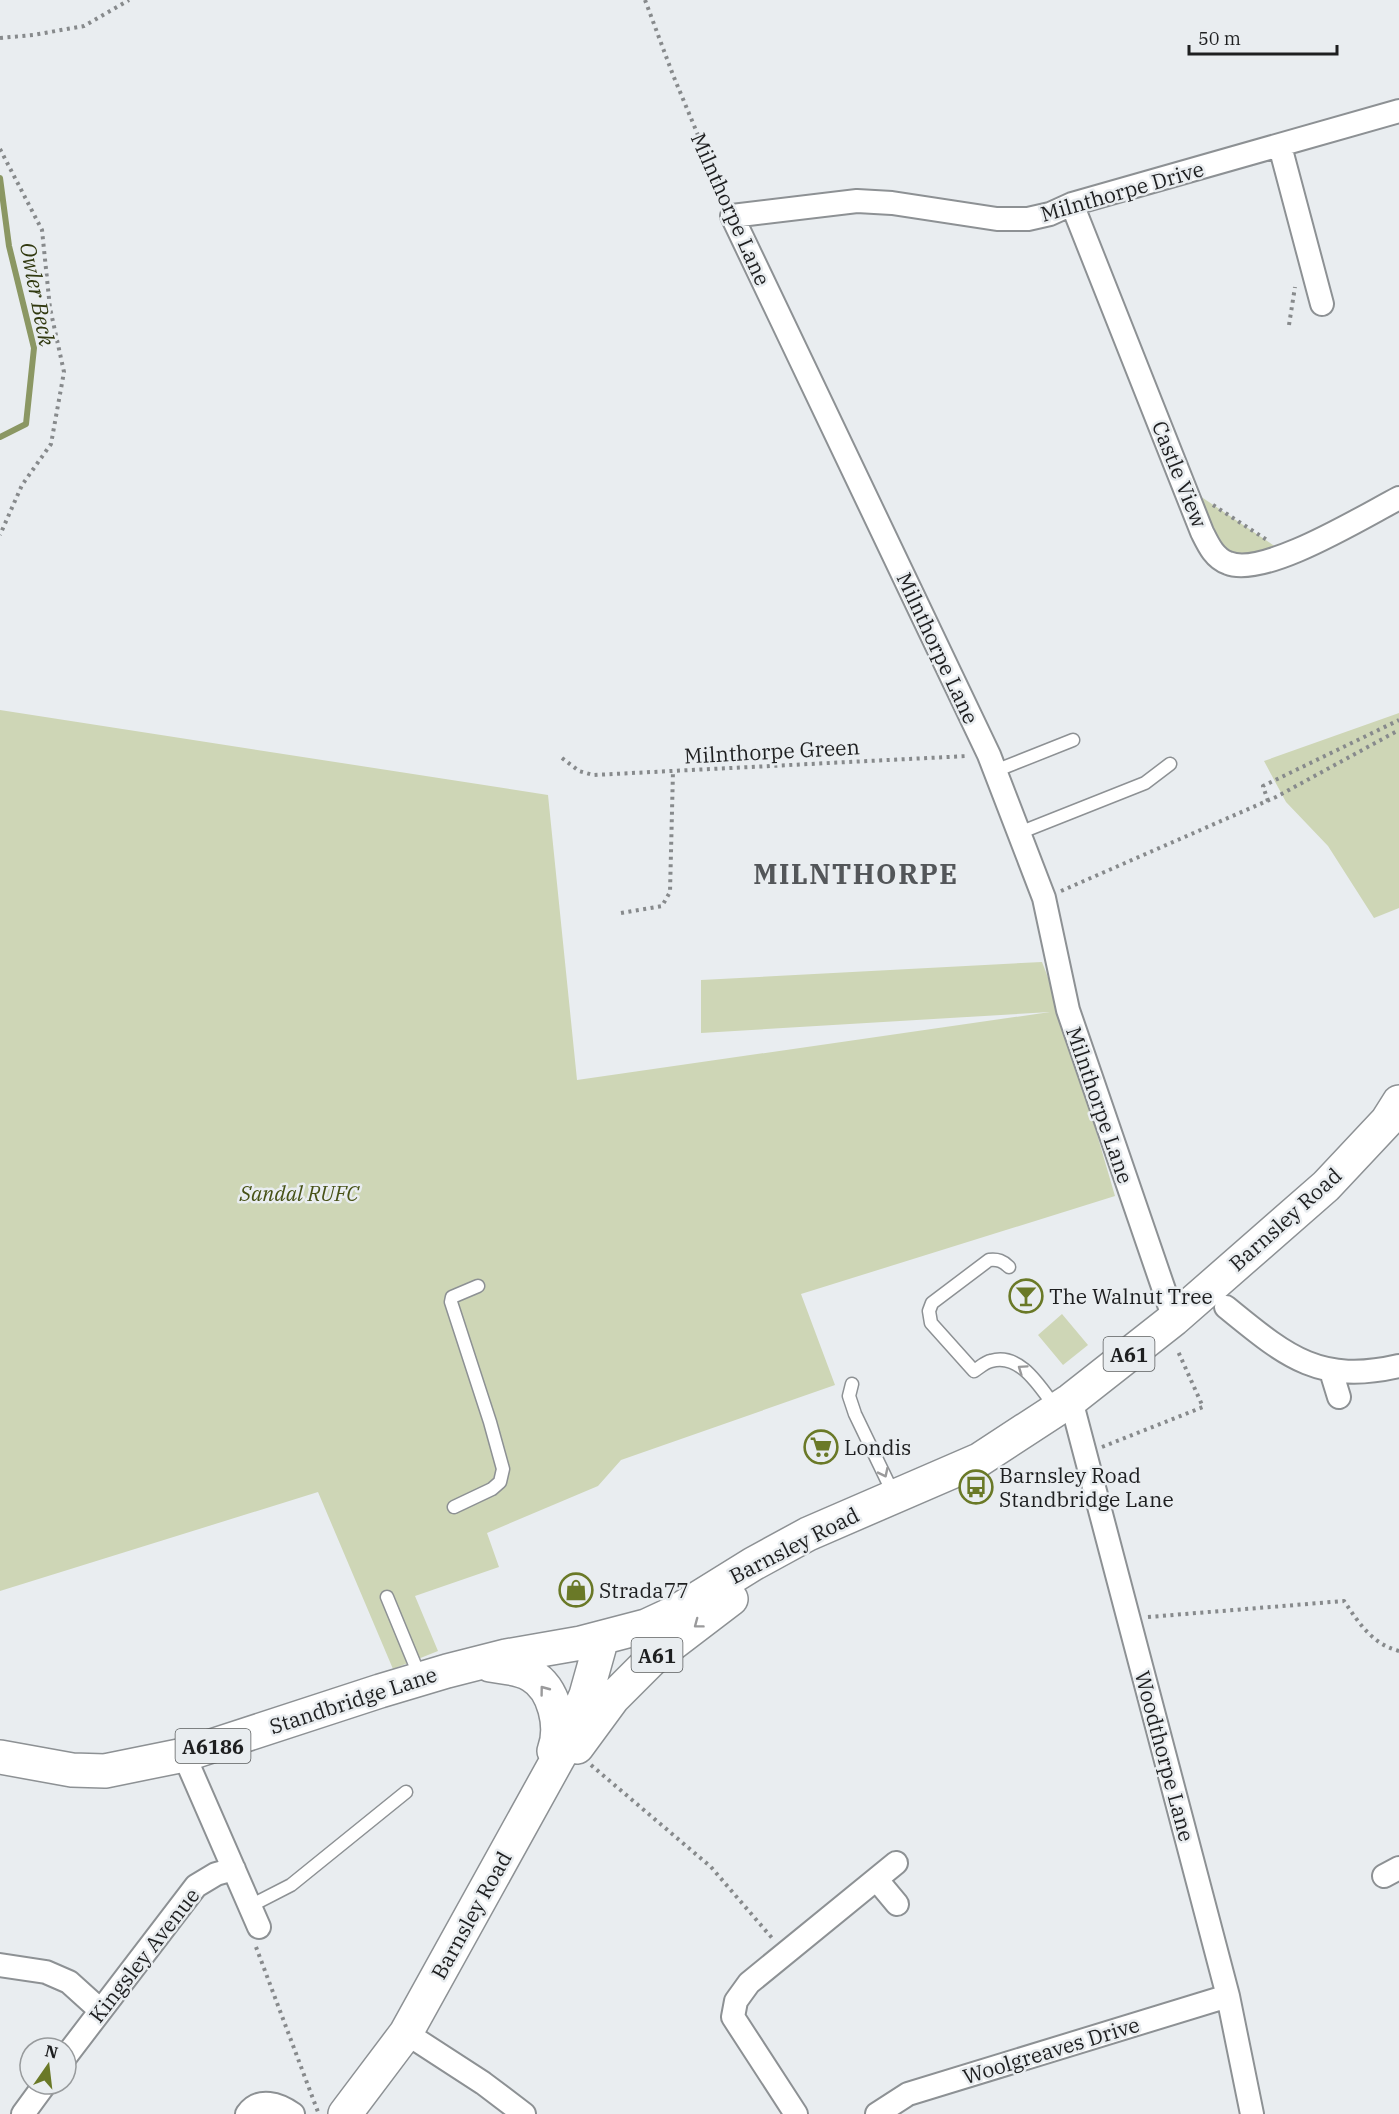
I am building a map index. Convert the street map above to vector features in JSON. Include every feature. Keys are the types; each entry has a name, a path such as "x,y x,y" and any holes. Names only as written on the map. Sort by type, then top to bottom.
{"main road":[{"name":"Barnsley Road","path":"345,2114 406,2033 561,1753 586,1695 602,1638 646,1626 808,1534 979,1460 1064,1405 1170,1322 1326,1186 1387,1121 1399,1102"},
{"name":"A61","path":"533,1803 613,1698 651,1660 740,1592 808,1534"},
{"name":"Standbridge Lane","path":"0,1757 72,1770 105,1771 184,1755 420,1678 602,1638"},
{"name":"A61","path":"476,1664 508,1668 531,1675 546,1690 556,1710 558,1741 533,1803"}],"street":[{"name":"Milnthorpe Drive","path":"732,216 856,201 892,203 997,219 1028,219 1050,214 1072,204 1399,111"},
{"path":"1280,146 1322,304"},
{"name":"Castle View","path":"1072,204 1202,532 1213,553 1228,564 1247,565 1288,555 1399,498"},
{"name":"Milnthorpe Lane","path":"732,216 992,763 1044,898 1068,1010 1170,1322"},
{"path":"1226,1307 1274,1346 1293,1357 1331,1371 1350,1372 1399,1366"},
{"path":"1331,1371 1339,1397"},
{"name":"Woodthorpe Lane","path":"1064,1405 1085,1454 1129,1619 1228,1996 1252,2114"},
{"path":"184,1755 254,1916"},
{"path":"796,2114 733,2017 736,2001 749,1983 877,1881 896,1863"},
{"name":"Kingsley Avenue","path":"78,2040 196,1886 216,1874 234,1869"},
{"path":"877,1881 897,1904"},
{"path":"0,1965 46,1972 69,1982 100,2010"},
{"name":"Woolgreaves Drive","path":"877,2114 908,2094 1228,1996"},
{"path":"406,2033 483,2083 524,2114"},
{"path":"23,2114 36,2096"},
{"path":"247,2114 257,2104 269,2104 282,2106 293,2114"}],"lane":[{"path":"992,763 1073,740"},
{"path":"1019,832 1145,783 1170,764"},
{"path":"1010,1267 996,1259 989,1260 932,1303 929,1311 931,1323 974,1371 990,1361 1003,1360 1013,1363 1030,1374 1064,1405"},
{"path":"454,1507 492,1489 500,1482 503,1469 451,1302 452,1297 478,1286"},
{"path":"852,1384 849,1396 855,1414 895,1496"},
{"path":"387,1597 420,1678"},
{"path":"254,1916 406,1792"}],"path":[{"path":"0,38 33,36 84,26 129,0"},
{"name":"Milnthorpe Lane","path":"645,0 673,75 732,216"},
{"path":"0,149 42,230 50,308 64,372 51,444 21,485 0,535"},
{"path":"1185,486 1288,555"},
{"path":"1268,801 1263,786 1399,720"},
{"path":"1044,898 1268,801 1399,730"},
{"name":"Milnthorpe Green","path":"562,758 579,771 593,775 992,763"},
{"path":"621,913 662,906 670,892 673,771"},
{"path":"1085,1454 1203,1407 1170,1322"},
{"path":"1129,1619 1344,1600 1367,1634 1381,1645 1399,1651"},
{"path":"575,1750 711,1867 786,1954"},
{"path":"254,1916 250,1930 319,2114"}],"green space":[{"path":"1185,486 1288,555 1228,564"},
{"name":"Sandal RUFC","path":"0,710 548,795 577,1080 1050,1012 701,1033 701,980 1042,962 1061,1011 1115,1196 801,1294 835,1385 621,1460 598,1486 487,1533 499,1567 415,1596 438,1651 393,1669 318,1492 0,1591"},
{"path":"1399,713 1399,908 1374,918 1328,846 1286,802 1264,761"},
{"path":"1062,1314 1088,1345 1063,1365 1038,1335"}],"waterway":[{"name":"Owler Beck","path":"0,178 9,246 34,348 26,424 0,437"}],"place":[{"name":"The Walnut Tree","path":"1026,1296"},
{"name":"Londis","path":"821,1447"},
{"name":"Barnsley Road Standbridge Lane","path":"976,1487"},
{"name":"Strada77","path":"576,1590"}],"district":[{"name":"MILNTHORPE","path":"856,873"}]}
